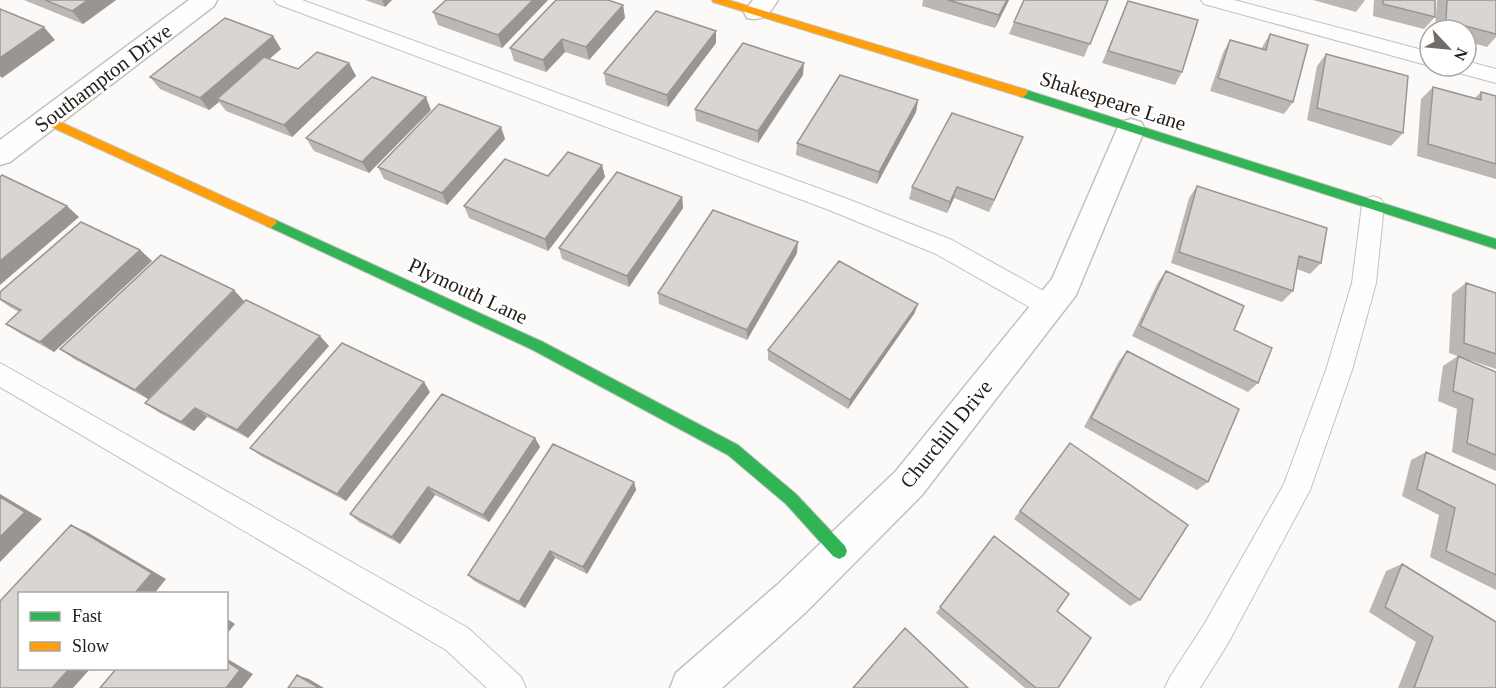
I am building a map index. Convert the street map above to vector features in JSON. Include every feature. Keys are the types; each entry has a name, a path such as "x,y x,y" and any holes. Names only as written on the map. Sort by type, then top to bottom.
{"street":[{"name":"Southampton Drive","path":"0,154 205,0"},
{"name":"Shakespeare Lane","path":"717,0 761,6 1131,129 1496,244"},
{"name":"Plymouth Lane","path":"47,120 538,346 733,450 791,499 839,551"},
{"name":"Churchill Drive","path":"691,688 791,599 909,483 1065,286 1131,129"}],"lane":[{"path":"284,0 837,204 922,238 944,247 1049,306"},
{"path":"1211,0 1418,56"},
{"path":"1478,71 1496,76"},
{"path":"1181,688 1216,634 1296,490 1339,370 1364,283 1373,205"},
{"path":"0,374 457,639 510,688"}],"building":[{"path":"45,0 88,0 72,11"},
{"path":"446,0 533,0 498,35 433,12"},
{"path":"556,0 608,0 623,5 586,47 562,39 543,60 510,48"},
{"path":"948,0 1007,0 999,15"},
{"path":"1024,0 1108,0 1090,44 1014,22"},
{"path":"1383,0 1435,0 1435,17 1383,4"},
{"path":"1447,0 1496,0 1496,34 1478,29 1478,18 1446,18"},
{"path":"1128,1 1198,20 1182,72 1108,51"},
{"path":"0,9 44,27 0,58"},
{"path":"656,11 716,31 667,95 604,73"},
{"path":"225,18 273,36 200,98 150,77"},
{"path":"1270,34 1308,45 1293,102 1218,78 1230,40 1266,50"},
{"path":"743,43 804,63 758,131 695,109"},
{"path":"317,52 349,63 284,125 217,99 264,57 298,69"},
{"path":"1326,54 1408,76 1403,133 1317,108"},
{"path":"840,75 918,100 879,172 797,143"},
{"path":"372,77 426,97 362,162 306,138"},
{"path":"1433,87 1481,100 1481,92 1496,96 1496,164 1428,144"},
{"path":"439,104 501,127 442,193 378,167"},
{"path":"952,113 1023,137 994,200 957,187 950,202 912,187"},
{"path":"568,152 602,165 545,239 464,206 505,159 548,176"},
{"path":"617,172 682,197 627,276 559,248"},
{"path":"2,175 67,206 0,261 0,177"},
{"path":"1197,186 1327,228 1321,263 1299,256 1293,291 1179,252"},
{"path":"713,210 798,242 747,330 658,293"},
{"path":"81,222 140,250 40,342 6,324 21,310 0,299 0,292"},
{"path":"161,255 234,290 135,390 60,349"},
{"path":"839,261 918,304 850,400 768,350"},
{"path":"1166,271 1244,306 1234,330 1272,348 1258,383 1140,326"},
{"path":"1466,283 1496,293 1496,354 1464,343"},
{"path":"246,300 320,336 237,430 195,408 181,422 145,403"},
{"path":"342,343 424,382 337,494 250,448"},
{"path":"1127,351 1239,409 1208,482 1091,418"},
{"path":"1458,356 1496,372 1496,455 1467,443 1473,399 1453,391"},
{"path":"442,394 535,438 483,515 428,487 392,537 350,514"},
{"path":"1070,443 1188,525 1140,600 1020,511"},
{"path":"553,444 634,482 583,567 550,551 519,602 468,575"},
{"path":"1426,452 1496,485 1496,575 1446,551 1455,508 1417,489"},
{"path":"0,497 25,512 0,537"},
{"path":"71,525 152,573 136,592 18,592 18,670 68,670 52,688 0,688 0,601"},
{"path":"994,536 1069,594 1057,611 1091,638 1058,688 1036,688 940,607"},
{"path":"1402,564 1496,622 1496,688 1414,688 1433,637 1385,607"},
{"path":"905,628 968,688 853,688"},
{"path":"228,662 240,670 226,688 100,688 115,670 228,670"},
{"path":"297,675 319,688 288,688"}],"traffic: fast":[{"path":"1023,93 1496,244"},
{"path":"271,223 538,346 733,450 791,499 839,551"}],"traffic: slow":[{"path":"717,0 1023,93"},
{"path":"47,120 271,223"}]}
